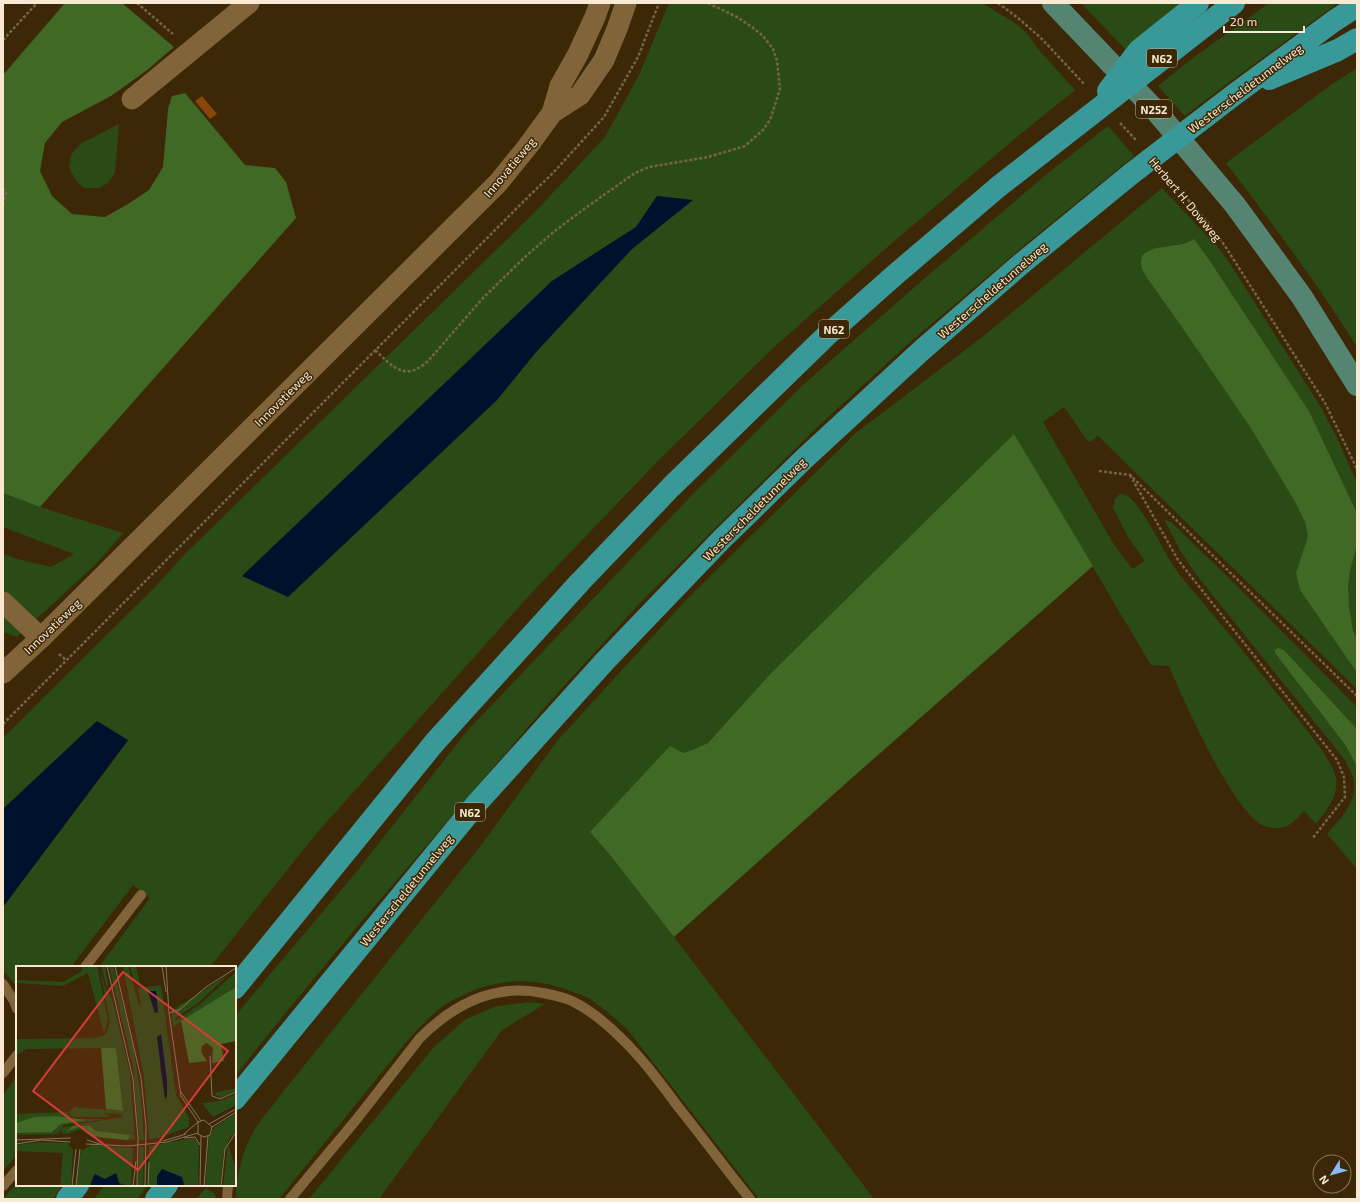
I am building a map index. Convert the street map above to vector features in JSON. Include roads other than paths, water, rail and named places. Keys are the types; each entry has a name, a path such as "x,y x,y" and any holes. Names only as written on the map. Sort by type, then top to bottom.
{"highway":[{"name":"N62","path":"1091,114 1139,50 1198,3"},
{"name":"N62","path":"236,987 436,742 580,582 670,487 826,336 878,289 998,187 1234,3"},
{"name":"Westerscheldetunnelweg","path":"236,1098 478,802 605,661 721,540 805,458 922,350 1021,264 1130,174 1235,94 1334,21 1357,6"},
{"name":"N62","path":"1235,94 1338,50 1357,39"},
{"path":"67,1199 77,1186"},
{"path":"156,1199 166,1186"}],"main road":[{"name":"N252","path":"1053,3 1156,111 1235,205 1302,297 1357,385"}],"street":[{"path":"132,99 250,3"},
{"name":"Innovatieweg","path":"552,114 560,86 578,54 595,18 600,3"},
{"name":"Innovatieweg","path":"3,673 41,638 498,183 552,114 580,95 600,66 612,42 626,3"},
{"path":"3,602 41,638"}],"lane":[{"path":"86,966 141,895"},
{"path":"3,984 16,1006"},
{"path":"290,1199 356,1120 420,1038 449,1014 468,1002 491,993 512,990 534,991 558,996 573,1002 603,1022 621,1038 650,1070 750,1199"},
{"path":"3,1073 16,1056"},
{"path":"3,1186 16,1171"},
{"path":"227,1199 228,1186"}],"water":[{"path":"657,196 693,200 632,249 537,351 497,400 288,597 242,576 552,281 636,227"},
{"path":"97,721 128,740 3,907 3,809"}]}
